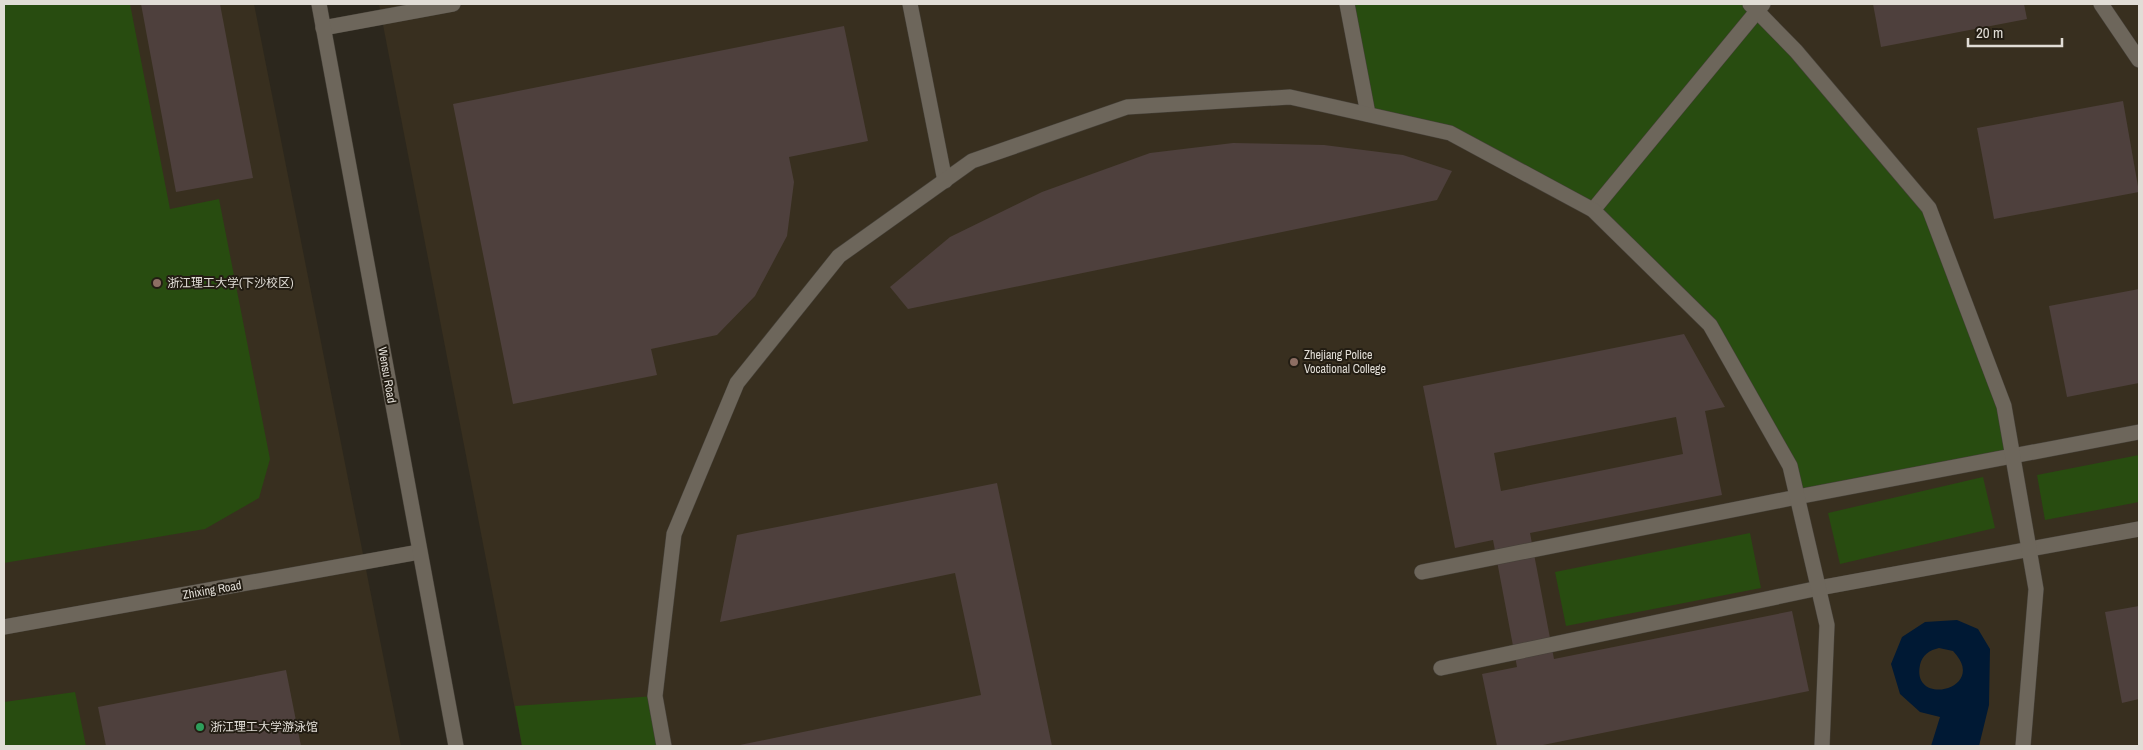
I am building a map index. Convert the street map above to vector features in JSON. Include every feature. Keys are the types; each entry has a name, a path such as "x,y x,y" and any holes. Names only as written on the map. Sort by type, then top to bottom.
{"street":[{"name":"Wensu Road","path":"318,4 456,746"},
{"path":"323,28 453,4"},
{"path":"910,4 945,181"},
{"path":"1347,4 1368,114"},
{"path":"2102,4 2139,60"},
{"path":"1593,210 1757,6 1929,208 2004,406 2036,589 2022,746"},
{"path":"664,746 655,696 674,534 737,383 839,256 972,161 1126,107 1290,97 1450,133 1593,210 1710,325 1790,466 1827,625 1822,746"},
{"path":"1422,572 2139,432"},
{"path":"1441,668 1819,588 2139,529"},
{"name":"Zhixing Road","path":"4,627 420,552"}],"shaded area":[{"name":"浙江理工大学(下沙校区)","path":"4,4 254,4 401,746 4,746"},
{"name":"Zhejiang Police Vocational College","path":"379,4 2139,4 2139,746 522,746"}],"green space":[{"path":"4,4 130,4 170,209 219,199 270,459 259,498 205,529 4,563"},
{"path":"1347,4 1750,4 1929,208 2004,406 2012,456 1797,497 1790,466 1710,325 1593,210 1450,133 1368,114"},
{"path":"2139,455 2139,502 2045,520 2037,475"},
{"path":"1983,477 1995,528 1840,564 1828,513"},
{"path":"1750,533 1761,588 1566,626 1555,572"},
{"path":"75,692 86,746 4,746 4,702"},
{"path":"655,696 664,746 522,746 515,706"}],"water":[{"path":"1957,620 1978,629 1990,649 1989,705 1979,746 1931,746 1940,717 1920,712 1900,694 1891,664 1902,637 1925,622","holes":["1939,648 1953,651 1962,664 1962,675 1956,683 1947,688 1936,689 1927,686 1920,678 1921,661 1930,652"]}],"building":[{"path":"141,4 220,4 253,178 176,192"},
{"path":"1873,4 2024,4 2027,19 1881,47"},
{"path":"844,26 868,141 789,157 794,182 787,236 755,296 717,335 651,349 657,375 513,404 453,104"},
{"path":"2123,101 2139,192 1994,219 1977,128"},
{"path":"1233,143 1324,145 1403,155 1452,171 1437,200 908,309 890,287 950,237 1042,192 1150,153"},
{"path":"2139,289 2139,383 2067,397 2049,306"},
{"path":"1684,334 1725,407 1705,411 1722,495 1530,533 1554,659 1792,611 1809,691 1538,746 1497,746 1482,674 1517,667 1493,540 1455,548 1423,386","holes":["1676,417 1683,454 1501,491 1494,453"]},
{"path":"997,483 1052,746 735,746 981,695 955,573 720,622 737,535"},
{"path":"2139,606 2139,699 2122,703 2105,612"},
{"name":"浙江理工大学游泳馆","path":"286,670 301,746 106,746 98,707"}],"place":[{"name":"浙江理工大学(下沙校区)","path":"157,283"},
{"name":"Zhejiang Police Vocational College","path":"1294,362"},
{"name":"浙江理工大学游泳馆","path":"200,727"}]}
